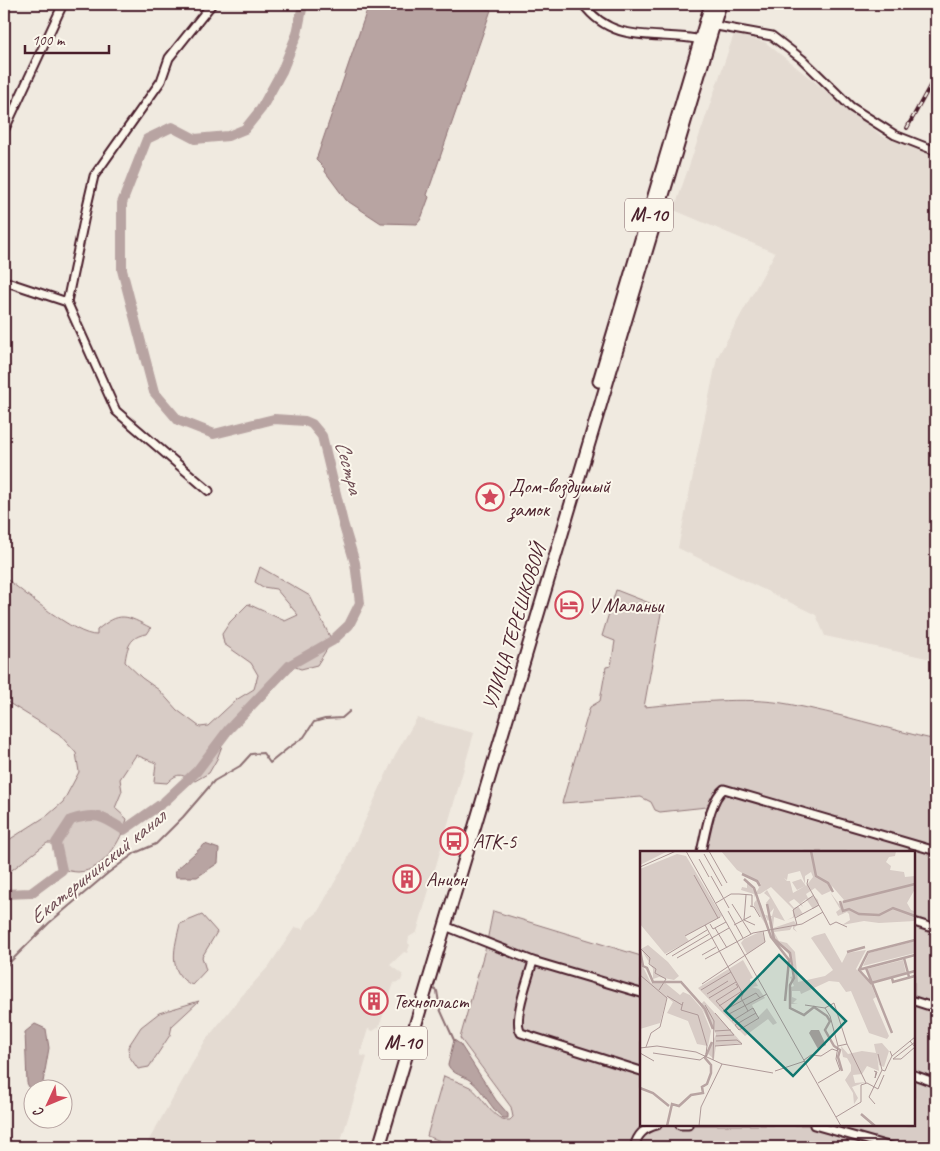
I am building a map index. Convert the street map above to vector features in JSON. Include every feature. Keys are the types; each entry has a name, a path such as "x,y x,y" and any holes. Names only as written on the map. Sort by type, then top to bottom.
{"highway":[{"name":"УЛИЦА ТЕРЕШКОВОЙ","path":"710,24 711,4"},
{"name":"УЛИЦА ТЕРЕШКОВОЙ","path":"372,1147 704,41 720,4"},
{"name":"УЛИЦА ТЕРЕШКОВОЙ","path":"379,1147 704,41"}],"street":[{"path":"4,131 63,4"},
{"path":"209,491 116,411 67,302 86,206 94,176 161,81 169,58 212,4"},
{"path":"583,4 602,21 623,33 664,37 685,36 704,41"},
{"path":"710,24 772,36 802,58 851,107 895,136 936,151"},
{"path":"4,281 67,302"},
{"path":"701,851 712,808 717,796 724,790 936,851"},
{"path":"915,922 936,929"},
{"path":"445,926 533,961 640,993"},
{"path":"533,961 518,1017 518,1028 521,1033 640,1071"},
{"path":"915,1001 936,1008"},
{"path":"915,1075 936,1083"},
{"path":"634,1147 638,1136 643,1130 654,1126"},
{"path":"818,1126 892,1147"}],"shaded area":[{"path":"369,4 475,4 491,10 427,195 429,197 421,219 417,224 381,223 346,200 325,169 316,160"},
{"path":"734,34 765,42 882,136 936,156 936,660 825,636 816,615 678,548 717,358 775,253 674,210"},
{"path":"260,567 310,596 332,641 317,665 301,669 290,665 228,730 217,759 209,773 195,781 180,775 167,783 154,782 156,763 136,755 120,779 122,791 115,808 127,819 124,828 116,845 103,861 96,866 78,872 62,870 56,843 47,843 4,876 4,843 48,815 63,802 79,772 76,753 59,734 4,700 4,577 63,621 87,633 97,635 97,630 105,624 123,617 135,620 151,628 147,634 137,637 130,643 125,662 142,678 159,690 177,710 200,727 208,726 236,700 254,689 258,675 251,663 224,644 222,634 230,622 248,604 285,621 298,615 276,589 263,587 255,582"},
{"path":"616,590 662,608 644,707 735,700 771,702 825,712 936,740 936,1147 457,1147 427,1136 444,1076 470,1087 498,1117 510,1120 513,1117 511,1107 460,1038 486,946 493,911 640,956 640,1126 915,1126 915,851 704,851 716,806 660,812 655,810 651,802 641,797 562,803 590,707 600,701 606,667 611,666 615,641 602,636"},
{"path":"417,718 474,733 417,932 409,937 408,943 410,945 407,953 404,952 390,965 403,975 401,981 394,983 379,1027 373,1031 368,1029 360,1055 367,1057 339,1147 145,1147 205,1041 269,966 295,927 303,929 308,920 317,913 345,864 395,755"},
{"path":"205,844 219,849 218,863 197,877 176,877 175,871"},
{"path":"202,915 217,932 202,957 206,970 192,985 178,974 175,966 176,941 180,924"},
{"path":"199,1001 172,1026 170,1035 149,1067 138,1069 129,1056 128,1047 141,1027 159,1013"},
{"path":"35,1024 46,1029 49,1048 44,1078 27,1078 25,1032"},
{"path":"454,1040 460,1044 496,1100 508,1114 508,1118 503,1118 498,1114 471,1081 455,1073 450,1068 448,1065"}],"waterway":[{"name":"Сестра","path":"4,894 31,893 62,870 56,843 71,820 87,816 99,817 110,821 124,830 164,802 197,771 228,730 290,665 332,641 349,625 360,603 355,563 343,523 322,436 312,424 305,421 274,419 214,434 178,420 154,392 122,270 122,203 147,139 172,127 195,139 228,136 245,129 261,109 282,71 297,34 303,4"},
{"name":"Екатерининский канал","path":"4,968 49,923 108,873 135,853 156,844 183,817 214,781 240,766 251,754 263,753 270,763 304,737 314,722 342,718 350,711"},
{"path":"432,988 437,991 440,1009 454,1040"}],"railway":[{"path":"907,128 936,75"}],"place":[{"name":"Дом-воздушый замок","path":"490,497"},
{"name":"У Маланьи","path":"569,605"},
{"name":"АТК-5","path":"454,841"},
{"name":"Анион","path":"407,879"},
{"name":"Технопласт","path":"374,1001"}]}
